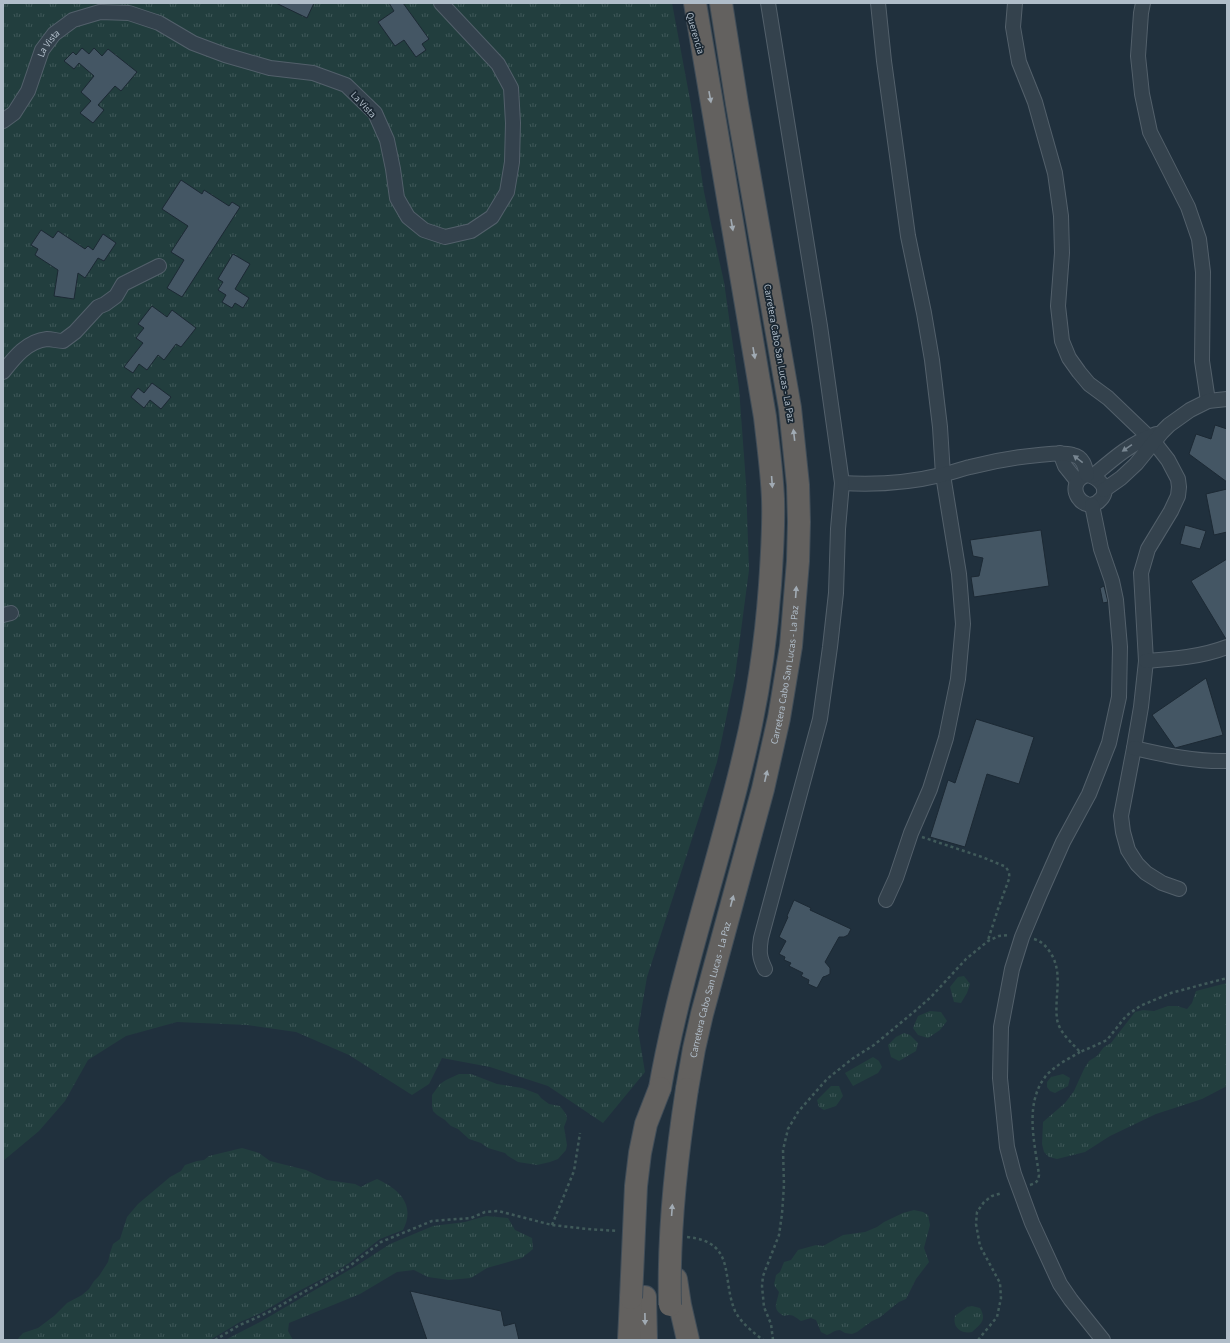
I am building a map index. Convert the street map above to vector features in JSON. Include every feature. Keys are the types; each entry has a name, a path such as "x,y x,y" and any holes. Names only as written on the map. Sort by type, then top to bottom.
{"highway":[{"path":"629,1340 638,1298 645,1253 654,1130 660,1088 679,998 747,744 761,668 768,615 773,541 772,476 765,417 695,3"},
{"path":"718,3 729,54"},
{"name":"Carretera Cabo San Lucas - La Paz","path":"672,1340 675,1305 670,1238 675,1183 687,1089 702,1014 763,789 779,718 791,646 798,561 798,485 790,408 721,3"},
{"path":"638,1298 646,1340"},
{"path":"675,1305 688,1340"}],"street":[{"name":"La Vista","path":"3,121 14,113 28,91 42,50 54,34 73,20 100,12 129,13 159,23 193,43 225,55 270,68 313,73 346,85 375,113 387,140 397,198 408,217 424,230 445,237 471,231 492,217 507,192 512,162 513,123 511,88 498,64 441,3"},
{"name":"Querencia","path":"687,3 704,63"},
{"path":"765,969 760,961 759,952 761,938 820,719 836,593 838,528 842,483 820,326 768,3"},
{"path":"878,3 884,61 908,236 932,360 940,427 943,475 959,574 962,624 958,679 946,738 930,789 886,900"},
{"path":"1014,3 1013,27 1019,62 1035,102 1055,173 1061,216 1062,253 1058,306 1062,341 1069,358 1084,378 1155,437 1178,479 1178,496 1171,511 1148,549 1141,573 1146,661 1141,707 1121,816 1123,832 1128,850 1137,864 1146,873 1179,889"},
{"path":"1143,3 1138,56 1142,94 1150,132 1188,207 1199,239 1202,272 1202,361 1208,402"},
{"path":"3,372 18,354 33,344 47,339 63,341 75,332 98,307 116,296 123,284 159,266"},
{"path":"1104,490 1121,478 1136,464 1155,437 1169,425 1190,410 1208,402 1227,399"},
{"path":"1086,478 1098,479 1104,490 1104,496 1101,500 1092,505 1082,502 1076,486 1086,478 1117,455 1132,445 1155,437"},
{"path":"842,483 866,485 913,481 998,461 1060,453 1077,457 1085,465 1086,478"},
{"path":"1092,505 1101,549 1112,581 1116,600 1120,647 1119,697 1109,743 1089,794 1063,842 1022,937 1012,969 1001,1027 1000,1078 1007,1147 1014,1174 1032,1223 1060,1284 1103,1340"},
{"path":"1146,661 1191,657 1227,647"},
{"path":"1134,748 1200,760 1227,761"}],"path":[{"path":"912,834 982,856 1006,868 1010,875 1009,879 988,940"},
{"path":"773,1340 771,1324 764,1307 762,1286 763,1276 779,1235 784,1185 783,1150 788,1129 798,1112 827,1079 852,1059 874,1045 915,1011 931,997 966,959 988,940 1000,936 1011,935 1038,940 1047,946 1055,959 1058,979 1057,1019 1060,1030 1080,1052"},
{"path":"1024,1186 1036,1183 1039,1180 1040,1175 1034,1140 1032,1112 1035,1096 1045,1078 1053,1069 1080,1052 1107,1040 1126,1016 1140,1006 1171,993 1227,978"},
{"path":"552,1225 574,1171 580,1133"},
{"path":"978,1340 997,1317 1001,1298 1000,1283 980,1246 976,1224 977,1212 984,1202 992,1196 1002,1193"},
{"path":"215,1340 238,1326 271,1311 351,1265 381,1242 432,1220 471,1218 485,1212 498,1211 552,1225 622,1231"},
{"path":"701,1239 710,1244 721,1255 725,1265 731,1299 736,1313 748,1328 763,1340"}],"green space":[{"path":"3,3 672,3 691,105 704,192 724,282 739,388 746,483 749,570 735,676 717,762 647,977 638,1030 645,1072 603,1123 548,1086 490,1067 442,1058 429,1084 412,1095 349,1055 296,1032 247,1025 177,1022 126,1036 88,1060 65,1101 39,1131 3,1161"},
{"path":"964,976 970,984 967,993 961,1003 954,1002 950,987 958,977"},
{"path":"1227,983 1227,1086 1202,1099 1156,1114 1110,1136 1085,1152 1057,1159 1049,1157 1044,1152 1042,1144 1043,1122 1065,1103 1074,1091 1089,1061 1097,1056 1104,1047 1111,1043 1135,1012 1143,1010 1154,1011 1168,1006 1177,1006 1187,1009 1192,1003 1196,991"},
{"path":"930,1011 941,1012 947,1021 940,1030 928,1038 918,1035 913,1028 918,1016"},
{"path":"904,1033 910,1035 918,1043 916,1051 899,1061 891,1057 888,1045 896,1037"},
{"path":"873,1057 879,1061 882,1067 878,1073 853,1086 845,1073"},
{"path":"459,1074 471,1074 497,1084 522,1088 538,1094 549,1104 560,1106 566,1114 567,1119 564,1127 567,1145 566,1150 558,1159 537,1165 518,1162 505,1153 488,1148 481,1143 469,1139 458,1129 451,1126 437,1115 433,1111 432,1106 432,1095 440,1084"},
{"path":"1063,1074 1070,1078 1068,1086 1055,1093 1050,1091 1047,1087 1047,1082 1051,1077"},
{"path":"831,1086 839,1086 843,1096 836,1106 824,1110 819,1107 817,1100"},
{"path":"242,1148 259,1153 270,1161 306,1170 327,1180 355,1184 361,1187 377,1179 385,1183 398,1193 406,1206 408,1213 407,1221 403,1230 380,1239 337,1271 261,1313 240,1322 210,1340 17,1340 23,1333 38,1328 54,1316 67,1303 82,1295 89,1289 108,1262 113,1244 120,1239 127,1217 138,1204 170,1177 181,1171 185,1165 204,1160 209,1156"},
{"path":"914,1210 928,1215 930,1225 924,1248 929,1262 916,1279 906,1299 899,1302 879,1318 852,1334 845,1333 840,1330 827,1335 821,1332 816,1320 811,1318 801,1321 791,1315 784,1316 777,1311 776,1306 779,1292 774,1285 776,1275 780,1272 784,1262 791,1260 798,1250 816,1245 823,1246 843,1235 865,1232 903,1213"},
{"path":"486,1216 508,1218 515,1230 532,1238 533,1249 522,1258 487,1268 471,1278 449,1280 428,1277 414,1270 397,1272 360,1294 289,1323 288,1331 293,1340 225,1340 260,1322 356,1266 390,1244 433,1226 465,1222"},
{"path":"972,1306 980,1308 983,1316 982,1322 972,1332 961,1331 956,1327 954,1320 955,1316 967,1307"}],"building":[{"path":"276,3 314,3 307,18"},
{"path":"389,3 403,3 429,39 422,44 426,50 416,57 404,40 395,46 378,22 394,11"},
{"path":"82,48 89,54 94,48 102,56 108,49 137,72 121,91 115,86 98,105 104,110 93,123 80,113 91,101 81,92 94,76 79,63 74,69 64,61 73,52 76,55"},
{"path":"181,180 202,194 204,190 229,206 232,202 240,207 182,297 167,288 184,260 171,252 188,226 162,209"},
{"path":"41,230 53,238 58,231 85,249 88,246 93,250 103,234 116,243 104,261 98,258 85,278 78,273 74,299 54,296 58,270 35,255 38,249 31,245"},
{"path":"233,254 250,264 235,289 249,298 243,308 235,303 232,308 222,302 226,295 218,290 223,282 218,279"},
{"path":"152,306 167,317 172,310 196,328 181,347 176,344 164,360 158,355 147,370 139,364 133,373 124,367 143,343 136,338 144,328 138,324"},
{"path":"152,383 171,397 161,409 150,400 144,408 131,397 138,388 144,393"},
{"path":"1215,425 1227,429 1227,482 1189,454 1196,434 1211,439"},
{"path":"1227,489 1227,532 1214,535 1206,494"},
{"path":"1185,525 1206,531 1200,549 1180,544"},
{"path":"1041,530 1049,586 974,597 971,577 979,576 983,558 973,556 970,540"},
{"path":"1227,559 1227,639 1226,639 1191,581"},
{"path":"1104,586 1108,602 1103,603 1100,588"},
{"path":"1206,678 1223,735 1175,748 1152,715"},
{"path":"976,719 1034,737 1019,784 987,774 965,847 930,837 948,780 955,783"},
{"path":"794,900 811,908 810,910 851,929 848,935 839,937 825,962 830,968 830,974 823,977 817,988 808,984 809,980 801,976 803,973 789,966 791,963 784,960 785,957 779,954 786,941 779,937"},
{"path":"410,1291 501,1311 504,1326 515,1323 519,1340 427,1340"}]}
